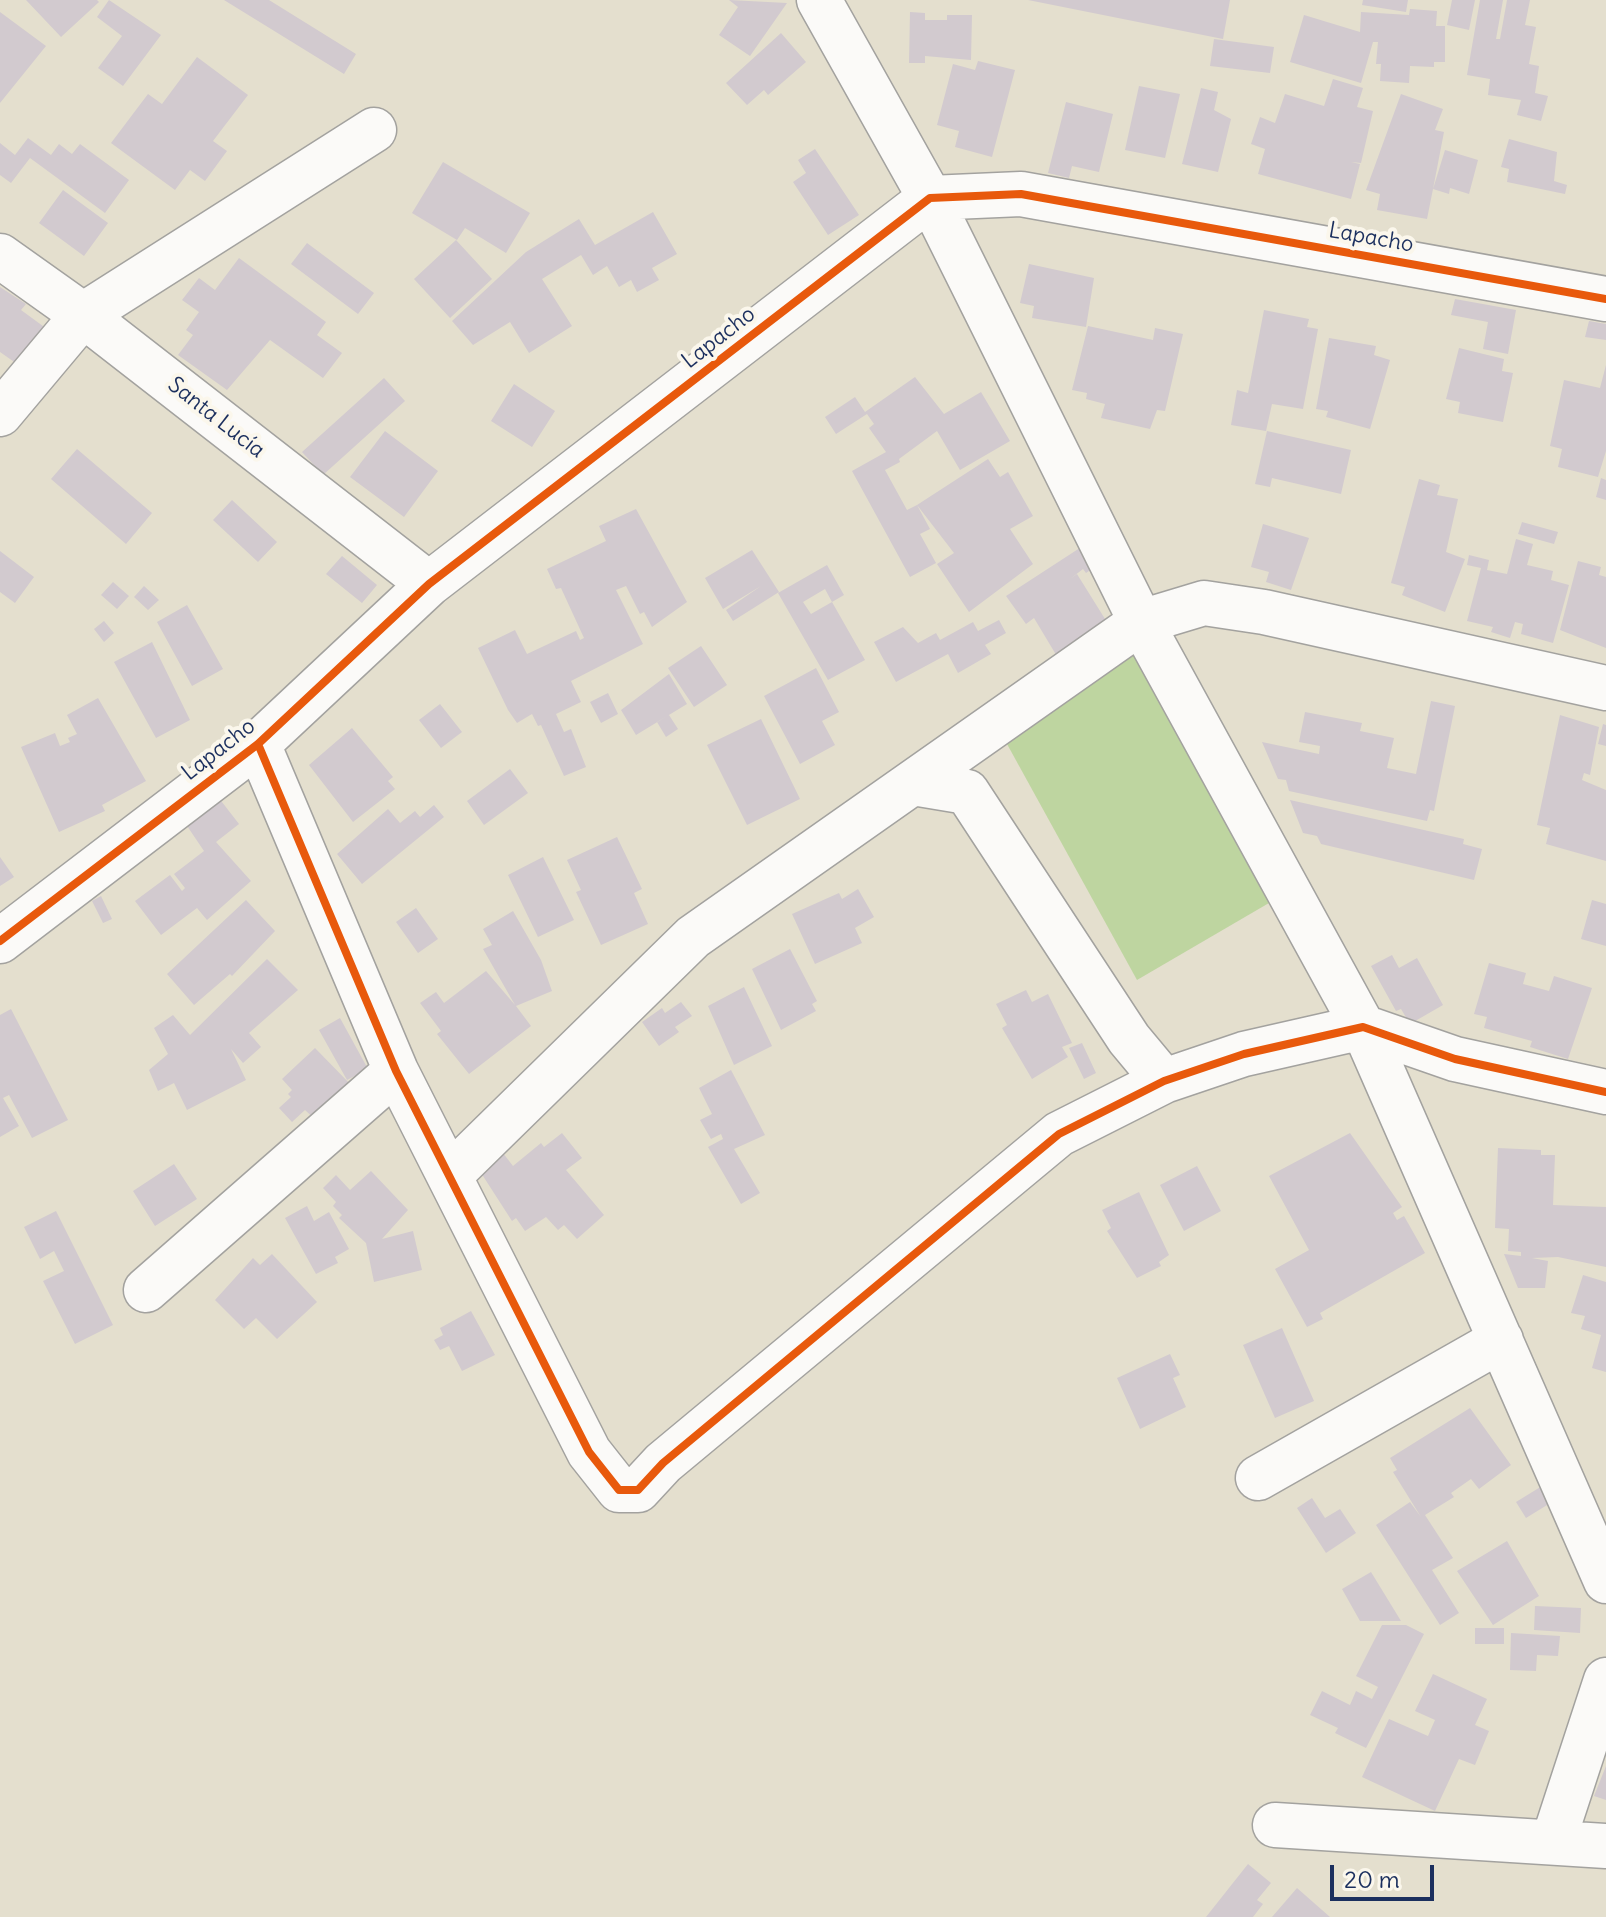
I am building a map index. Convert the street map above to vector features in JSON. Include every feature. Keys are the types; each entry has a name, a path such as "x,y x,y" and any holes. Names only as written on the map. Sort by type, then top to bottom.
{"street":[{"path":"819,0 930,198 1141,622 1363,1027 1606,1581"},
{"path":"0,414 83,315 374,130"},
{"name":"Lapacho","path":"0,941 258,744 429,584 930,198 1021,194 1606,299"},
{"name":"Santa Lucía","path":"0,256 83,315 429,584"},
{"path":"451,1174 693,937 1141,622 1204,603 1234,607 1606,688"},
{"path":"258,744 396,1071 451,1174 589,1452 619,1490 638,1490 663,1463 1059,1134 1164,1081 1244,1054 1363,1027 1455,1059 1606,1092"},
{"path":"913,783 967,792 1129,1039 1164,1081"},
{"path":"146,1290 396,1071"},
{"path":"1258,1478 1501,1340"},
{"path":"1553,1842 1606,1680"},
{"path":"1275,1825 1606,1846"}],"green space":[{"path":"1137,651 1281,896 1137,980 1007,744"}],"building":[{"path":"26,0 97,0 99,2 61,37"},
{"path":"109,0 161,35 123,86 98,68 122,36 97,17"},
{"path":"224,0 269,0 356,54 344,74"},
{"path":"729,0 787,3 750,56 719,35 738,7"},
{"path":"1028,0 1230,0 1223,39"},
{"path":"1363,0 1408,0 1406,12 1362,5"},
{"path":"1452,0 1475,0 1469,30 1447,25"},
{"path":"1480,0 1503,0 1496,39 1500,39 1507,0 1530,0 1525,25 1536,27 1529,64 1539,66 1535,93 1548,96 1541,121 1517,115 1521,100 1488,95 1490,79 1467,75"},
{"path":"1410,9 1437,11 1436,26 1445,26 1445,62 1434,62 1434,67 1410,66 1409,83 1380,81 1381,64 1376,64 1378,42 1373,42 1361,83 1290,62 1304,15 1360,32 1361,12 1409,15"},
{"path":"0,12 46,46 0,103"},
{"path":"910,12 925,13 925,20 947,20 947,15 972,15 971,60 925,56 925,63 909,63"},
{"path":"781,33 806,62 768,95 764,90 747,105 726,83"},
{"path":"1214,39 1274,47 1270,73 1210,66"},
{"path":"197,57 248,95 213,141 227,151 205,181 190,170 175,190 111,143 148,94 162,104"},
{"path":"978,61 1015,70 992,157 955,147 959,131 937,125 953,64 975,70"},
{"path":"1333,79 1363,88 1357,107 1373,111 1361,163 1351,162 1360,164 1351,199 1258,174 1265,149 1251,144 1260,117 1275,123 1285,94 1324,106"},
{"path":"1139,86 1180,94 1165,158 1125,150"},
{"path":"1201,88 1218,92 1214,110 1231,119 1218,172 1182,164"},
{"path":"1401,94 1443,109 1435,130 1444,132 1427,219 1377,210 1380,194 1366,190"},
{"path":"1066,102 1113,114 1099,172 1072,166 1069,178 1048,173"},
{"path":"28,138 51,155 59,144 72,154 80,144 129,180 105,213 30,158 11,183 0,175 0,143 15,155"},
{"path":"1509,139 1557,152 1554,181 1567,185 1565,194 1507,182 1509,169 1501,167"},
{"path":"815,149 859,215 828,235 793,182 806,173 798,160"},
{"path":"1445,150 1478,160 1469,194 1450,188 1449,194 1433,189"},
{"path":"443,162 530,213 506,253 465,228 457,240 412,213"},
{"path":"63,190 108,223 84,256 39,223"},
{"path":"653,212 677,254 652,268 659,280 637,292 631,280 619,287 607,266 593,275 581,255 542,279 572,326 529,353 510,322 473,345 452,321 526,252 579,219 595,245"},
{"path":"456,240 492,279 450,318 414,279"},
{"path":"307,243 374,293 358,314 291,264"},
{"path":"239,258 326,322 317,335 342,353 323,378 270,340 227,390 178,355 193,335 186,330 199,312 182,300 199,278 215,290"},
{"path":"1029,264 1094,278 1086,327 1032,318 1034,306 1020,303"},
{"path":"0,287 26,304 21,310 47,329 20,366 0,352"},
{"path":"1455,299 1516,310 1508,354 1483,349 1488,322 1451,315"},
{"path":"1264,310 1309,319 1307,327 1318,329 1303,409 1272,404 1266,431 1231,425 1237,390 1248,393"},
{"path":"1589,321 1606,324 1606,340 1585,337"},
{"path":"1088,326 1153,340 1155,328 1183,334 1165,411 1157,410 1150,429 1101,418 1105,404 1086,399 1087,393 1072,390"},
{"path":"1329,338 1376,346 1374,355 1390,360 1370,429 1326,417 1328,411 1316,409"},
{"path":"1459,348 1504,359 1502,371 1513,373 1503,422 1458,413 1460,402 1446,399"},
{"path":"1606,365 1606,451 1598,477 1558,467 1562,449 1550,446 1564,380 1600,388"},
{"path":"915,377 944,414 981,392 1010,441 960,470 937,431 899,459 900,462 885,470 907,510 917,505 930,529 920,534 936,563 910,577 852,471 886,452 869,428 874,424 867,414 836,434 825,417 855,397 865,412"},
{"path":"384,378 405,401 323,475 302,452"},
{"path":"514,384 555,411 532,447 491,421"},
{"path":"385,431 438,471 404,517 350,477"},
{"path":"1267,431 1351,450 1341,494 1272,478 1270,487 1255,484"},
{"path":"77,449 152,513 126,544 51,479"},
{"path":"988,459 1000,477 1008,472 1033,516 1010,529 1033,564 969,612 937,564 954,553 917,505"},
{"path":"1601,478 1606,480 1606,500 1596,497"},
{"path":"1419,479 1440,485 1437,495 1458,499 1446,552 1465,559 1445,612 1402,595 1405,587 1391,583"},
{"path":"232,500 277,542 258,562 213,520"},
{"path":"636,509 687,602 652,627 644,612 640,614 626,586 616,590 643,644 571,681 581,702 556,714 564,732 571,729 586,767 564,776 541,725 538,726 532,714 517,723 508,710 478,648 515,630 527,654 576,631 580,640 584,638 561,588 556,589 547,569 606,541 599,526"},
{"path":"1522,522 1558,532 1554,544 1518,534"},
{"path":"1263,524 1309,538 1291,590 1266,582 1269,572 1251,567"},
{"path":"1516,539 1533,544 1527,565 1553,571 1551,580 1569,585 1553,643 1521,634 1523,624 1515,622 1510,638 1491,632 1493,627 1467,621 1481,568 1467,565 1469,555 1489,560 1487,570 1507,574"},
{"path":"1089,542 1103,561 1086,573 1083,569 1070,579 1077,574 1110,627 1058,658 1034,618 1026,624 1006,596"},
{"path":"752,550 779,592 733,621 726,610 761,586 723,609 705,578"},
{"path":"0,551 34,577 15,603 0,592"},
{"path":"342,556 377,585 362,603 326,574"},
{"path":"1578,561 1601,567 1599,575 1606,577 1606,648 1560,630"},
{"path":"827,565 844,595 832,602 865,660 828,680 778,593","holes":["825,589 832,602 811,614 803,602"]},
{"path":"113,582 129,596 117,609 101,595"},
{"path":"144,586 159,600 148,610 134,597"},
{"path":"187,605 223,669 192,686 157,622"},
{"path":"999,620 1006,633 985,645 991,654 958,673 948,654 896,682 874,642 903,627 918,643 936,633 940,640 973,622 978,631"},
{"path":"104,621 114,633 104,642 94,629"},
{"path":"152,642 190,720 156,738 114,662"},
{"path":"701,646 727,685 694,707 668,668"},
{"path":"816,668 839,712 822,721 835,745 800,764 764,696"},
{"path":"669,674 687,704 636,735 621,710"},
{"path":"608,693 618,714 601,723 590,702"},
{"path":"98,698 146,781 102,805 105,811 59,832 21,747 55,733 60,746 70,742 68,738 77,734 67,715"},
{"path":"1431,701 1455,706 1434,811 1430,810 1427,821 1289,791 1286,780 1278,779 1262,742 1319,754 1320,746 1299,742 1305,712 1362,723 1360,731 1394,738 1387,768 1416,774"},
{"path":"440,704 462,732 441,748 419,720"},
{"path":"669,715 678,729 666,737 657,722"},
{"path":"1560,715 1599,727 1590,775 1584,773 1582,780 1606,790 1606,861 1546,844 1550,828 1537,825"},
{"path":"761,719 800,799 747,825 707,745"},
{"path":"1603,724 1606,725 1606,746 1598,744"},
{"path":"352,728 393,777 388,781 395,789 353,822 309,765"},
{"path":"510,769 528,793 484,825 467,801"},
{"path":"215,793 239,824 216,842 251,881 207,920 197,908 161,935 135,901 170,875 182,891 185,888 174,874 204,851 181,817"},
{"path":"1290,800 1464,839 1463,844 1482,849 1474,880 1321,844 1317,836 1303,833"},
{"path":"434,805 444,817 362,884 337,854 388,809 400,823 415,811 420,817"},
{"path":"617,837 642,889 634,893 648,924 601,945 576,892 581,890 567,860"},
{"path":"0,857 14,877 0,886"},
{"path":"543,857 574,920 538,937 508,875"},
{"path":"858,889 874,917 855,928 862,943 815,964 792,914 839,893 842,899"},
{"path":"101,896 112,919 103,923 92,901"},
{"path":"246,900 275,931 232,976 230,974 194,1005 167,974"},
{"path":"1592,900 1606,904 1606,946 1581,939"},
{"path":"416,908 438,939 418,953 396,922"},
{"path":"513,911 541,960 552,991 516,1006 531,1026 469,1074 437,1034 441,1031 420,1003 436,992 444,1003 486,971 515,1005 483,949 492,945 483,929"},
{"path":"790,949 817,1001 812,1004 816,1011 781,1030 752,969"},
{"path":"1392,955 1399,968 1417,958 1443,1005 1410,1024 1401,1009 1396,1011 1371,966"},
{"path":"267,959 298,990 249,1033 261,1047 243,1063 231,1049 246,1080 187,1110 174,1083 158,1091 149,1070 168,1054 154,1028 173,1015 190,1035"},
{"path":"1489,963 1526,973 1523,984 1549,991 1554,976 1592,988 1568,1059 1530,1047 1532,1041 1484,1028 1487,1017 1474,1014"},
{"path":"744,987 772,1046 734,1065 708,1006"},
{"path":"1026,990 1032,1002 1048,994 1072,1043 1062,1047 1068,1057 1032,1079 1002,1028 1007,1025 996,1004"},
{"path":"681,1002 692,1016 675,1027 679,1032 659,1046 642,1022 662,1008 665,1013"},
{"path":"11,1009 68,1120 32,1138 9,1095 3,1098 19,1126 0,1137 0,1015"},
{"path":"340,1018 368,1069 347,1080 319,1030"},
{"path":"1082,1043 1096,1073 1084,1079 1069,1048"},
{"path":"315,1048 354,1088 320,1124 305,1110 292,1122 279,1108 291,1097 288,1094 292,1090 282,1079"},
{"path":"731,1070 765,1135 734,1149 760,1193 741,1204 708,1147 723,1139 721,1134 711,1139 700,1120 712,1114 699,1088"},
{"path":"562,1133 582,1158 566,1170 604,1215 577,1239 564,1225 558,1230 546,1217 525,1231 516,1218 512,1221 474,1162 496,1144 513,1166 541,1143 544,1147"},
{"path":"1350,1133 1402,1207 1393,1213 1397,1220 1404,1216 1425,1253 1320,1313 1323,1319 1307,1327 1275,1269 1309,1250 1269,1176"},
{"path":"1498,1148 1541,1150 1541,1155 1555,1155 1553,1205 1606,1207 1606,1267 1558,1257 1532,1258 1548,1261 1545,1288 1518,1288 1504,1254 1521,1256 1521,1252 1508,1251 1509,1229 1495,1228"},
{"path":"174,1164 197,1199 155,1226 133,1191"},
{"path":"1197,1166 1221,1211 1184,1231 1160,1185"},
{"path":"371,1171 408,1210 382,1239 413,1231 422,1270 374,1282 366,1243 339,1218 342,1215 333,1206 336,1202 323,1188 336,1175 350,1190"},
{"path":"1139,1192 1169,1255 1159,1262 1161,1266 1137,1278 1107,1231 1111,1228 1102,1210"},
{"path":"307,1206 314,1221 329,1212 349,1249 335,1257 338,1263 316,1274 285,1218"},
{"path":"56,1211 113,1325 75,1344 43,1281 64,1271 54,1251 40,1259 24,1227"},
{"path":"272,1254 317,1302 277,1339 256,1318 244,1329 215,1300 253,1258 260,1265"},
{"path":"1583,1275 1606,1282 1606,1372 1592,1368 1601,1335 1581,1329 1585,1316 1571,1313"},
{"path":"471,1311 495,1355 462,1371 449,1346 440,1350 434,1340 443,1335 440,1328"},
{"path":"1282,1328 1314,1401 1275,1418 1243,1345"},
{"path":"1170,1354 1180,1375 1173,1378 1186,1407 1140,1429 1117,1378"},
{"path":"1470,1408 1511,1465 1479,1489 1471,1479 1451,1493 1454,1497 1425,1515 1453,1558 1432,1570 1459,1613 1440,1625 1376,1525 1410,1502 1421,1517 1393,1472 1397,1470 1390,1458"},
{"path":"1542,1486 1552,1502 1526,1518 1516,1502"},
{"path":"1312,1498 1325,1518 1340,1509 1356,1533 1326,1553 1297,1508"},
{"path":"1507,1541 1539,1596 1493,1625 1457,1571"},
{"path":"1371,1572 1401,1621 1360,1621 1342,1589"},
{"path":"1535,1606 1581,1608 1580,1633 1534,1630"},
{"path":"1382,1625 1406,1625 1424,1634 1366,1748 1335,1733 1338,1728 1310,1715 1322,1691 1350,1705 1356,1691 1372,1699 1378,1687 1356,1676"},
{"path":"1475,1628 1504,1628 1504,1644 1475,1644"},
{"path":"1511,1633 1560,1636 1558,1656 1537,1655 1536,1671 1510,1670"},
{"path":"1433,1674 1487,1699 1475,1725 1489,1731 1475,1765 1459,1759 1435,1811 1362,1777 1389,1719 1428,1736 1435,1720 1415,1711"},
{"path":"1606,1766 1606,1800 1594,1796"},
{"path":"1248,1864 1271,1883 1257,1900 1263,1904 1253,1917 1206,1917"},
{"path":"1297,1888 1330,1917 1272,1917"}],"cycle path":[{"path":"0,941 258,744 429,584 930,198 1021,194 1606,299"},
{"path":"258,744 396,1071 589,1452 619,1490 638,1490 663,1463 1059,1134 1164,1081 1244,1054 1363,1027 1455,1059 1606,1092"}]}
